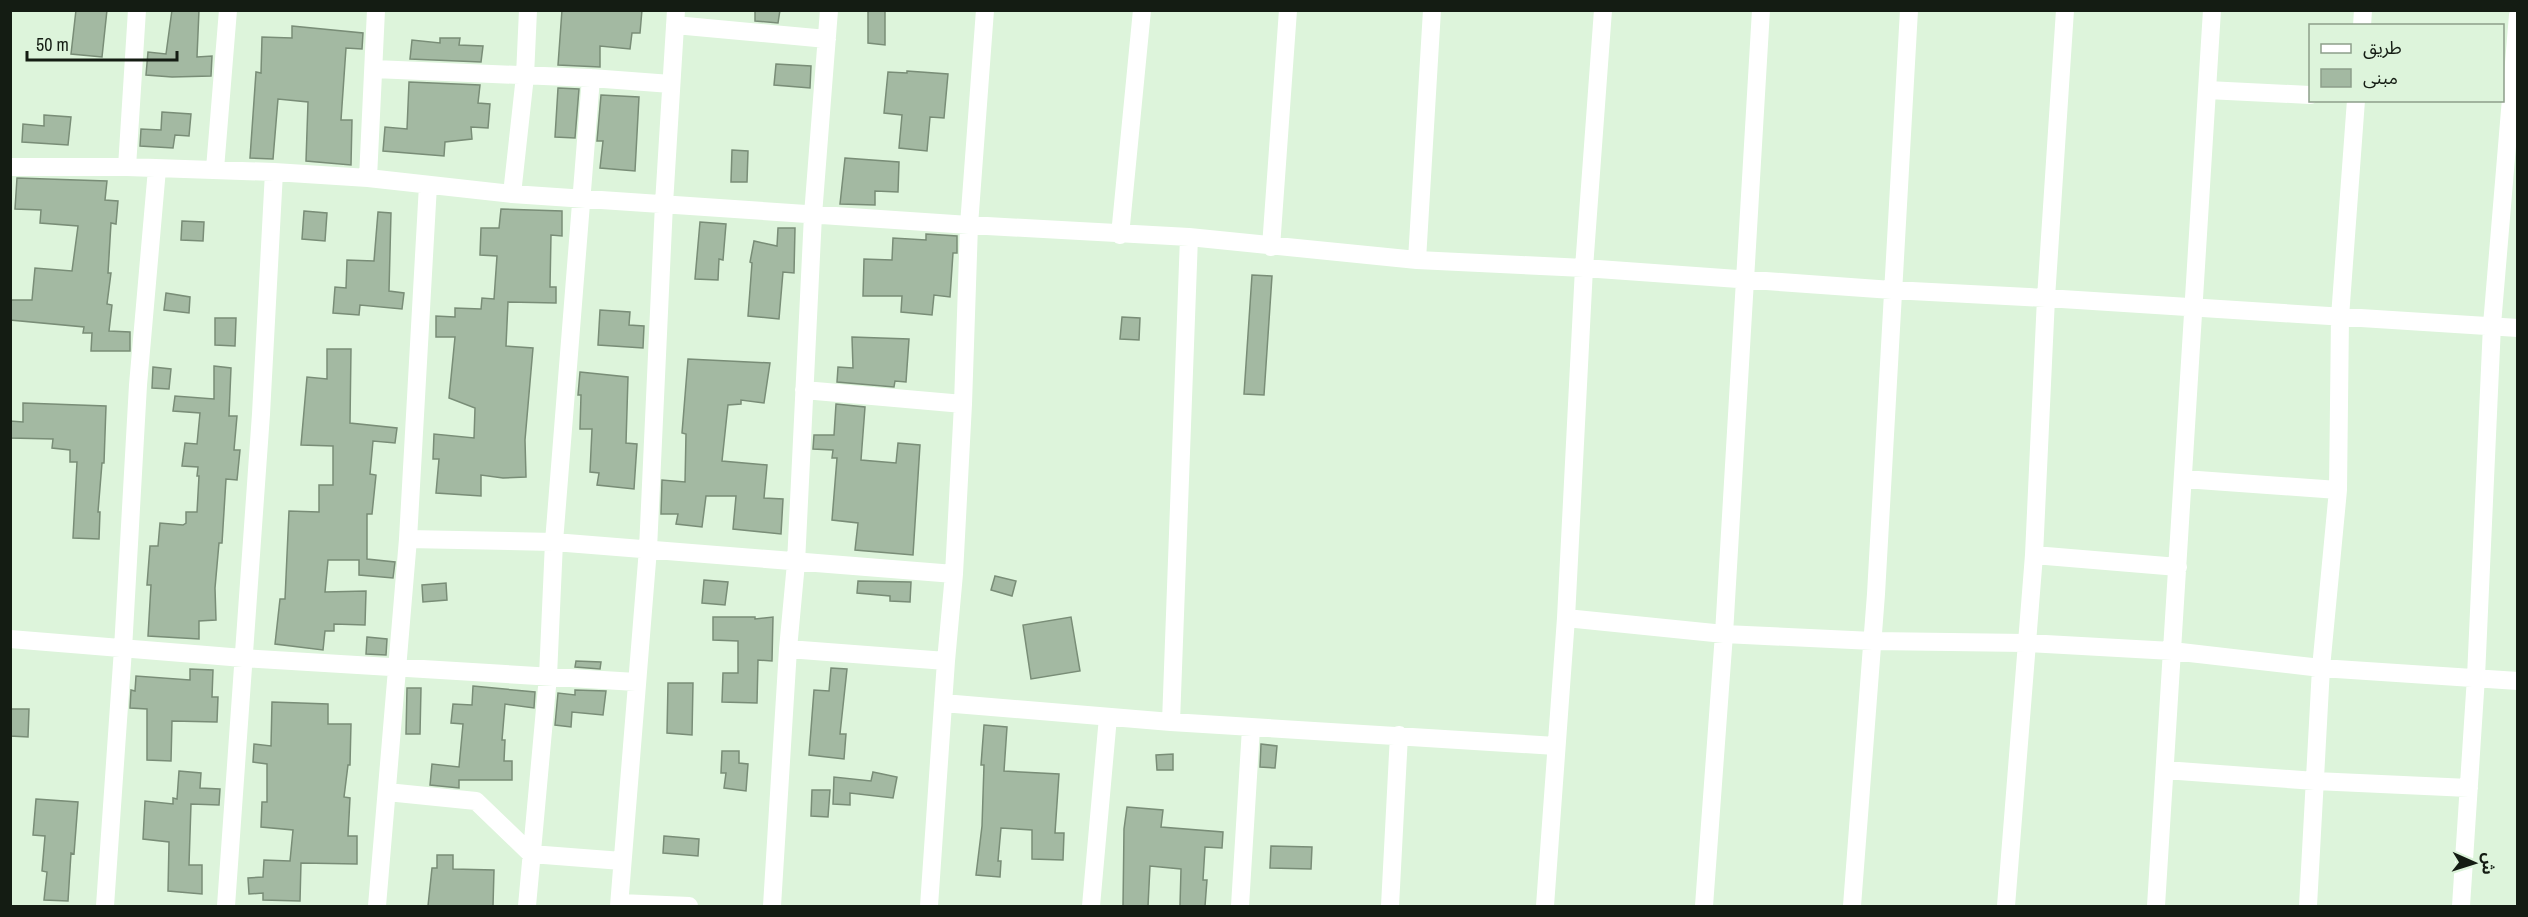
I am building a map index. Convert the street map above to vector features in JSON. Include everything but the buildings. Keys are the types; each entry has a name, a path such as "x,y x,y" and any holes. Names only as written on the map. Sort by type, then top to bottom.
{"street":[{"path":"127,167 137,10"},
{"path":"215,169 228,10"},
{"path":"368,178 376,10"},
{"path":"512,194 525,76 528,10"},
{"path":"772,906 788,649 796,563 813,214 829,10"},
{"path":"929,906 954,574 969,225 984,10"},
{"path":"1120,235 1142,10"},
{"path":"1271,247 1288,10"},
{"path":"1417,260 1432,10"},
{"path":"1545,906 1566,618 1584,268 1603,10"},
{"path":"1704,906 1724,634 1761,10"},
{"path":"1852,906 1872,641 1909,10"},
{"path":"2006,906 2034,555 2046,298 2065,10"},
{"path":"2156,906 2212,10"},
{"path":"2461,906 2476,677 2492,326 2508,58 2517,15"},
{"path":"689,906 620,905 648,549 664,204 676,18 827,39"},
{"path":"374,69 591,78 672,84"},
{"path":"527,906 548,676 554,542 591,78"},
{"path":"2207,90 2309,95"},
{"path":"2308,906 2320,668 2338,490 2340,316 2356,102"},
{"path":"10,167 215,169 368,178 512,194 1120,235 1189,237 1417,260 1584,268 1892,290 2517,328"},
{"path":"105,906 138,385 157,169"},
{"path":"226,906 261,414 274,172"},
{"path":"377,906 408,539 428,185"},
{"path":"1171,722 1189,237"},
{"path":"804,390 963,404"},
{"path":"2184,479 2338,490"},
{"path":"408,539 554,542 954,574"},
{"path":"2034,555 2178,567"},
{"path":"1566,618 1724,634 1872,641 2026,643 2172,651 2320,668 2517,681"},
{"path":"10,639 243,658 636,682"},
{"path":"788,649 946,662"},
{"path":"944,703 1251,728 1556,746"},
{"path":"1090,906 1108,717"},
{"path":"1240,906 1251,728"},
{"path":"1390,906 1398,735"},
{"path":"2165,770 2469,789"},
{"path":"387,792 476,801 531,854 622,861"}]}
